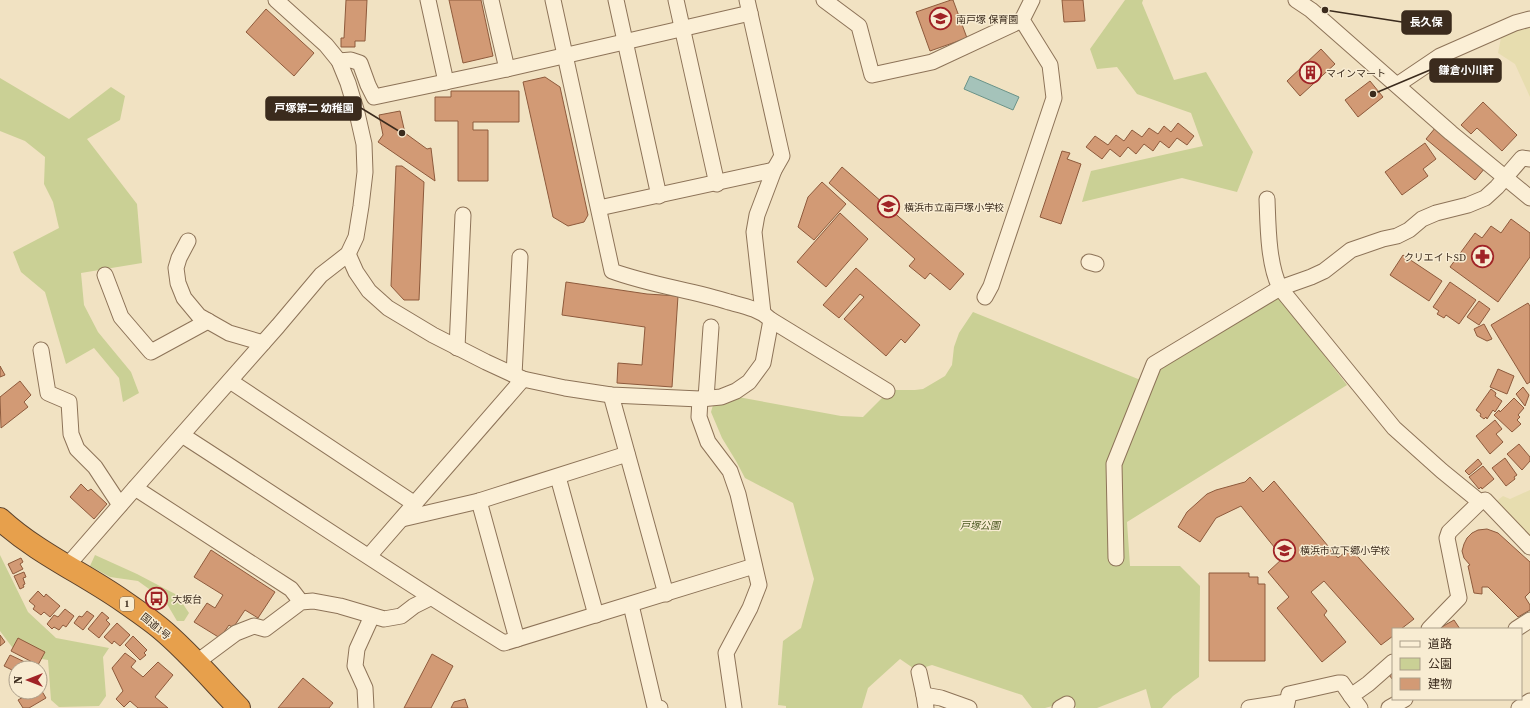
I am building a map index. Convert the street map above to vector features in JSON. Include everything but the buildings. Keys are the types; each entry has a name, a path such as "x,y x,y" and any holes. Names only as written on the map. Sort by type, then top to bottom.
{"highway":[{"name":"国道1号","path":"0,519 17,535 35,548 67,566 122,601 154,624 197,662 239,708"}],"street":[{"path":"67,566 321,275 348,254 356,237 365,172 364,144 358,113 339,61 326,45 276,0"},
{"path":"428,0 446,82"},
{"path":"491,0 508,69"},
{"path":"553,0 612,272 630,278 702,294 767,316 887,391"},
{"path":"616,0 659,196"},
{"path":"676,0 717,184"},
{"path":"824,0 859,26 872,75 932,62 1022,20 1032,0"},
{"path":"1296,0 1311,5 1451,133 1530,198"},
{"path":"339,61 351,60 360,63 368,85 374,96 508,69 682,30 749,7 782,156 774,170 757,215 754,232 767,316 763,363 749,382 736,392 721,397 703,399 611,396 565,388 518,377 457,348 388,308 369,291 356,272 348,254"},
{"path":"1397,85 1440,56 1515,23 1530,19"},
{"path":"985,297 991,286 1054,98 1050,65 1022,20"},
{"path":"1116,558 1114,464 1154,364 1280,288 1317,274 1351,250 1383,239 1397,236 1409,230 1422,219 1436,213 1468,205 1485,198 1522,158 1530,159"},
{"path":"599,208 717,184 774,170"},
{"path":"1267,199 1269,237 1276,280 1280,288 1394,428 1442,471 1480,502"},
{"path":"457,348 464,215"},
{"path":"188,241 179,258 176,268 178,283 184,298 199,316 229,334 263,343"},
{"path":"369,556 415,504 518,377 520,257"},
{"path":"105,275 121,317 151,352 208,321"},
{"path":"711,327 703,399 699,417 708,442 730,471 738,494 759,585 750,608 726,653 734,708"},
{"path":"41,350 48,393 68,402 71,434 77,448 95,467 120,505"},
{"path":"230,381 415,504"},
{"path":"611,396 666,594"},
{"path":"182,434 369,556 430,598 504,643 754,566"},
{"path":"402,519 480,501 627,454"},
{"path":"558,477 596,615"},
{"path":"134,488 291,589 301,602"},
{"path":"1430,628 1459,598 1447,538 1449,532 1480,502 1485,500 1530,547"},
{"path":"480,501 517,639"},
{"path":"197,662 236,633 254,626 265,629 301,602 312,601 333,605 384,619 400,616 414,606 430,598"},
{"path":"631,605 655,707 660,708"},
{"path":"366,708 365,688 355,666 358,649 372,616"},
{"path":"1518,628 1530,620"},
{"path":"1351,696 1368,684 1392,663"},
{"path":"919,672 925,702 941,698 969,708"},
{"path":"1249,708 1286,705 1289,694 1342,683 1360,708"},
{"path":"1389,708 1402,700"},
{"path":"1519,708 1530,701"}],"shaded area":[{"path":"1530,25 1530,97 1515,64 1498,53 1502,33"},
{"path":"1530,490 1530,539 1493,504 1503,496 1510,499"}],"green space":[{"path":"1125,0 1143,0 1142,3 1174,80 1206,72 1253,152 1237,192 1182,178 1082,202 1091,171 1203,146 1191,113 1137,94 1117,67 1097,69 1090,49"},
{"path":"0,78 69,119 111,87 125,96 120,120 87,139 137,204 142,263 81,273 84,305 98,332 131,372 139,393 123,402 119,378 94,348 66,364 45,292 21,272 13,252 59,228 53,202 44,184 45,157 25,141 0,131"},
{"name":"戸塚公園","path":"1277,294 1347,385 1127,522 1130,566 1180,566 1200,586 1199,677 1173,696 1162,708 1151,708 1146,689 1097,708 1076,708 1071,701 1045,708 1032,708 1022,695 932,665 916,670 900,659 868,688 862,708 786,708 786,706 778,705 783,641 801,628 814,579 793,503 745,478 722,438 711,412 713,405 738,397 841,416 863,417 890,390 923,389 945,376 952,365 954,347 959,333 973,312 1138,379 1164,367"},
{"path":"0,555 28,612 56,638 109,648 103,657 106,696 99,706 59,707 51,700 48,660 18,655 0,631"},
{"path":"95,555 137,574 177,595 189,613 184,621 177,621 167,604 138,581 110,577 90,566"}],"water":[{"path":"970,76 1019,97 1013,110 964,89"}],"place":[{"name":"長久保","path":"1325,10"},
{"name":"南戸塚 保育園","path":"941,19"},
{"name":"マインマート","path":"1311,73"},
{"name":"鎌倉小川軒","path":"1373,94"},
{"name":"戸塚第二 幼稚園","path":"402,133"},
{"name":"横浜市立南戸塚小学校","path":"889,207"},
{"name":"クリエイトSD","path":"1482,257"},
{"name":"横浜市立下郷小学校","path":"1284,550"},
{"name":"大坂台","path":"156,599"}]}
